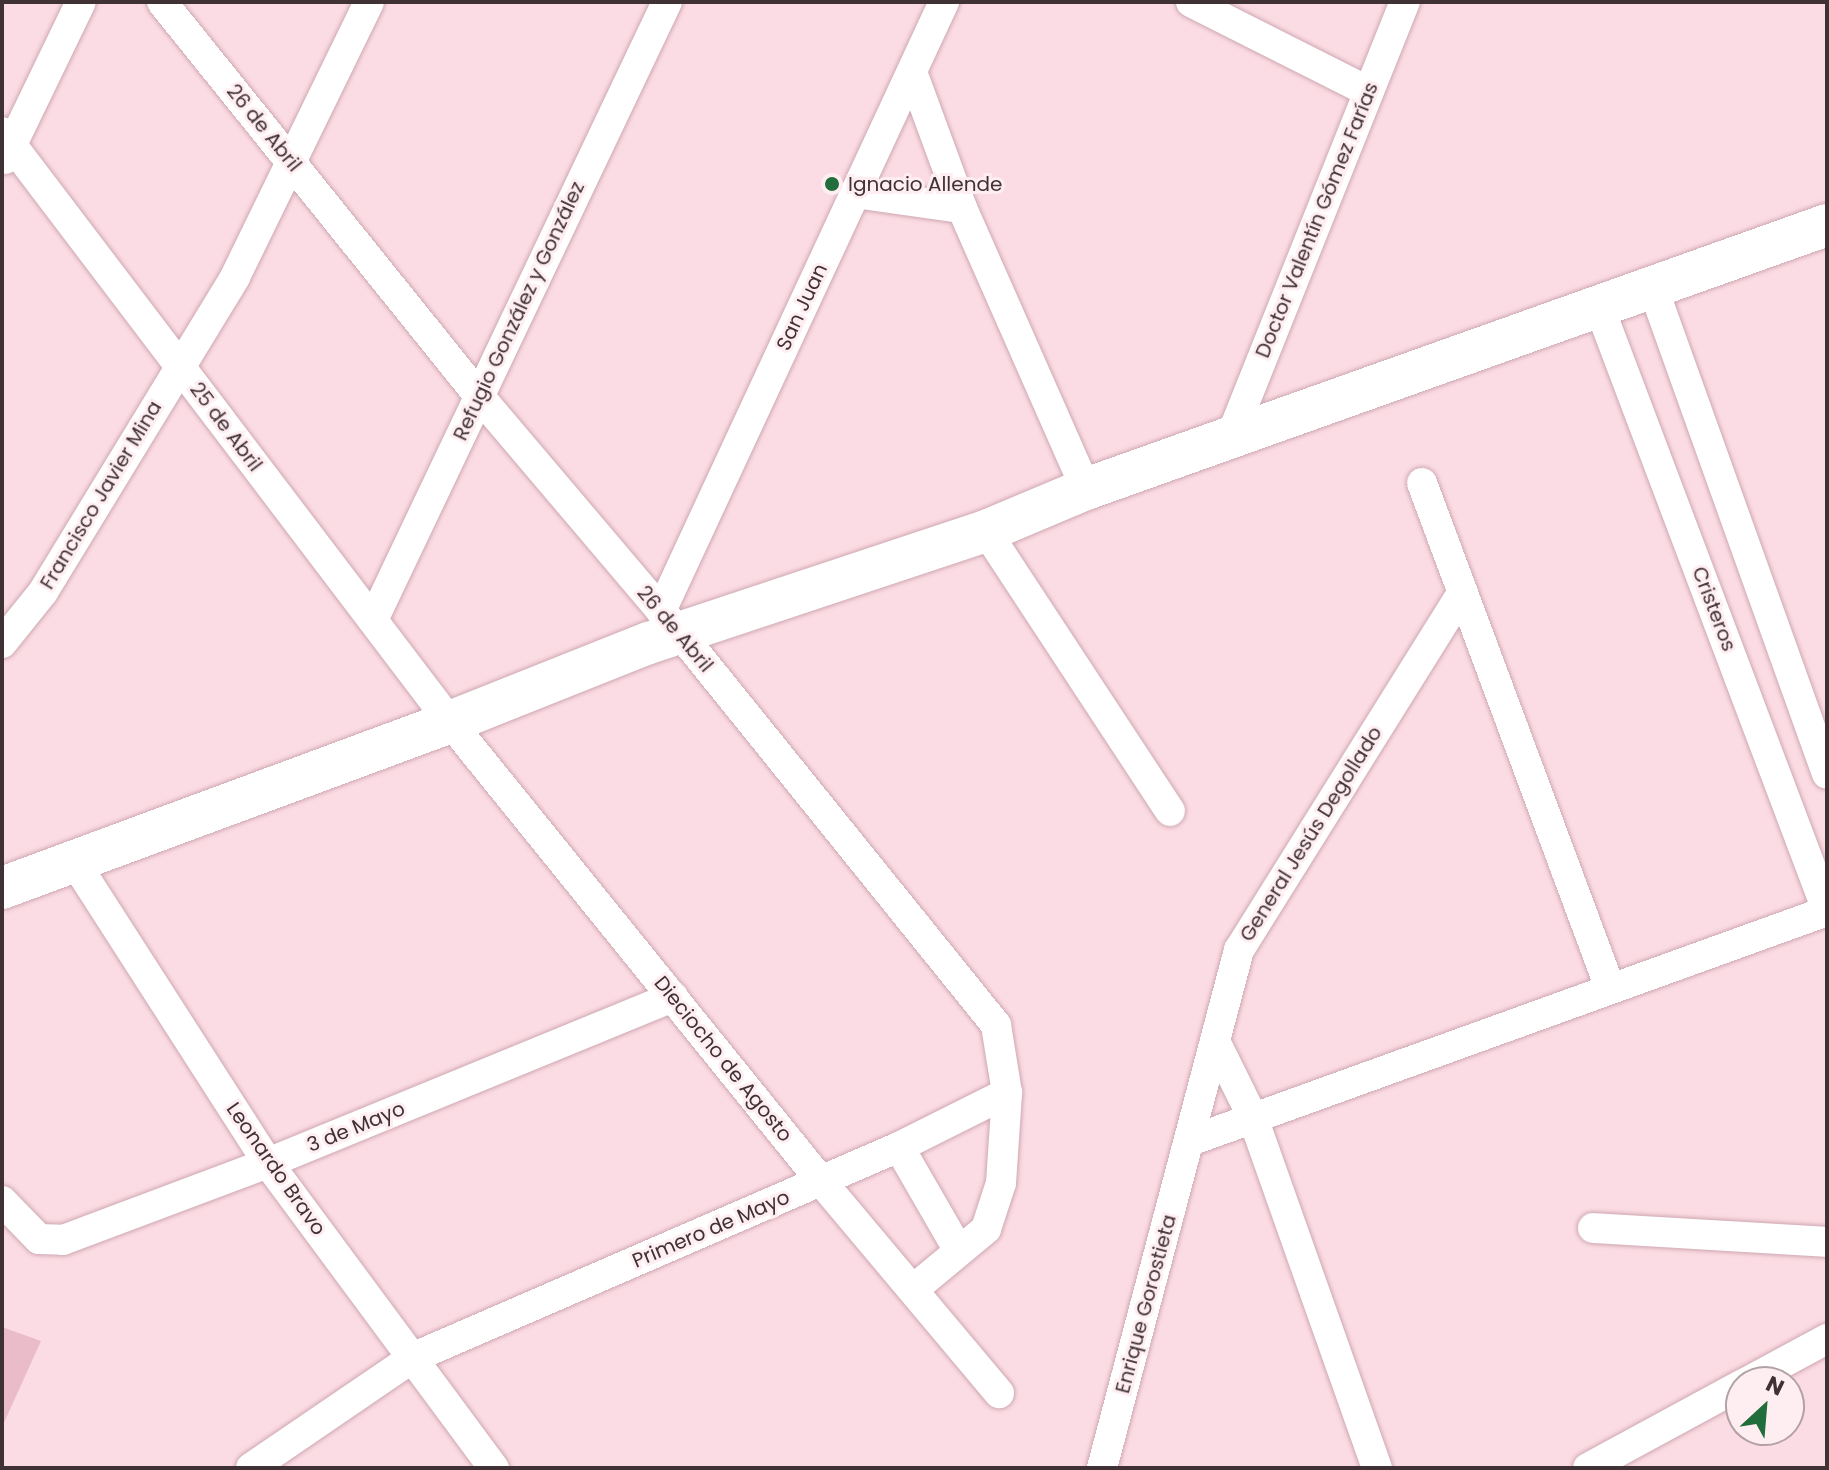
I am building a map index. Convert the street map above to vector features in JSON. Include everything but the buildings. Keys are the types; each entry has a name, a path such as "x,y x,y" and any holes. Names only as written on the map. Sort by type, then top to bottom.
{"main road":[{"path":"2,888 450,722 670,622 986,531 1086,489 1600,309 1827,225"}],"street":[{"path":"5,148 81,2"},
{"name":"26 de Abril","path":"162,2 479,396 670,622 996,1025 1007,1093 1001,1183 986,1229 915,1288"},
{"name":"Francisco Javier Mina","path":"2,643 13,613 43,592 235,277 369,2"},
{"name":"Refugio González y González","path":"373,620 667,2"},
{"name":"San Juan","path":"670,622 855,193 944,2"},
{"path":"1191,2 1369,92"},
{"name":"Doctor Valentín Gómez Farías","path":"1230,439 1405,2"},
{"path":"912,72 962,208 1086,489"},
{"name":"25 de Abril","path":"5,148 179,366 450,722"},
{"path":"855,193 962,208"},
{"path":"1653,288 1827,774"},
{"name":"Cristeros","path":"1600,309 1827,911"},
{"path":"1422,483 1610,988"},
{"path":"986,531 1170,811"},
{"name":"General Jesús Degollado","path":"1190,1141 1239,950 1463,592"},
{"name":"Dieciocho de Agosto","path":"450,722 821,1181 915,1288 999,1393"},
{"name":"Leonardo Bravo","path":"74,861 268,1163 494,1468"},
{"path":"1190,1141 1827,911"},
{"name":"3 de Mayo","path":"2,1201 39,1239 63,1240 268,1163 673,997"},
{"path":"1215,1041 1253,1118 1377,1468"},
{"name":"Primero de Mayo","path":"251,1468 412,1358 899,1147 1007,1093"},
{"name":"Enrique Gorostieta","path":"1102,1468 1190,1141"},
{"path":"899,1147 959,1251"},
{"path":"1593,1228 1827,1242"},
{"path":"1777,1366 1827,1339"},
{"path":"1588,1468 1725,1394"}],"shaded area":[{"path":"2,1327 41,1341 2,1427"}],"place":[{"name":"Ignacio Allende","path":"832,184"}]}
